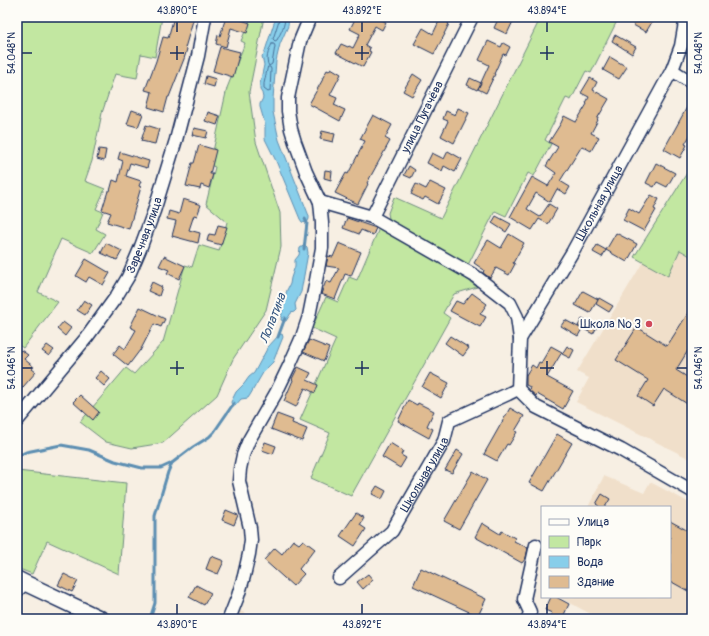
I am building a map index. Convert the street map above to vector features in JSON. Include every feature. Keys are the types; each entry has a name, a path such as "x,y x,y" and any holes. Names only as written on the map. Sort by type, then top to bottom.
{"main road":[{"path":"20,584 101,619"}],"street":[{"name":"Заречная улица","path":"17,421 87,337 116,297 128,277 154,211 176,140 198,56 205,17"},
{"path":"229,619 244,576 251,540 250,528 239,481 243,455 249,440 276,393 302,337 309,316 322,248 320,202 306,172 295,142 288,111 288,98 300,41 310,17"},
{"name":"улица Пугачёва","path":"372,217 472,17"},
{"name":"Школьная улица","path":"339,578 392,530 444,441 449,421 518,389 520,339 573,251 672,70 681,46 686,17"},
{"path":"681,46 692,40"},
{"path":"672,70 692,83"},
{"path":"320,202 372,217 475,276 510,303 517,317 520,339"},
{"path":"518,389 536,408 621,450 692,491"},
{"path":"528,619 530,612 524,600 536,545"}],"shaded area":[{"name":"Школа № 3","path":"680,250 692,257 692,460 576,402 589,378 577,372 643,262 668,276"},
{"path":"604,476 644,493 650,482 692,504 692,619 600,619 561,598 671,598 671,506 589,506"},
{"path":"230,606 257,619 224,619"}],"green space":[{"path":"17,17 162,17 155,57 141,54 137,78 115,74 102,113 92,161 85,181 105,189 96,209 103,212 96,229 105,234 93,253 61,239 38,292 58,302 23,348 17,344"},
{"path":"251,17 264,17 249,92 256,142 280,213 281,247 266,310 233,359 217,395 163,443 132,448 106,442 80,422 126,368 134,374 163,342 185,265 192,267 199,245 219,251 227,222 206,204 215,167 210,165 227,88 245,43 241,41"},
{"path":"541,17 619,17 591,73 586,71 571,100 566,98 545,140 551,144 534,176 528,173 506,216 495,211 468,265 390,224 388,213 394,197 441,218"},
{"path":"692,165 692,257 680,250 668,276 634,257"},
{"path":"380,226 440,259 477,287 454,294 443,313 450,318 351,496 311,478 330,433 300,420 336,339 312,328 326,297 338,302 349,277 357,280"},
{"path":"17,471 126,483 119,574 47,541 32,574 17,568"}],"water":[{"path":"277,17 289,17 288,26 280,44 276,61 273,112 279,140 309,216 307,223 302,222 300,219 276,161 265,139 265,124 260,107 263,98 260,90 264,65 262,56"},
{"path":"305,245 308,253 301,292 295,304 296,310 291,313 286,321 284,321 281,320 283,304 295,266 295,260 299,255 300,248"},
{"path":"282,334 283,337 273,362 264,371 248,398 241,399 235,406 232,406 231,402 236,392 254,373 268,347 279,335"}],"building":[{"path":"174,17 194,17 185,48 187,49 184,59 168,97 164,112 148,107 152,92 145,90 163,37 168,38"},
{"path":"226,17 233,17 250,23 247,33 231,28 226,47 216,44 218,35 220,36"},
{"path":"356,17 375,17 386,22 382,30 375,26 365,45 370,48 369,51 371,52 363,67 336,53 341,44 353,48 360,34 350,29"},
{"path":"441,17 451,17 445,34 434,54 414,44 423,28 433,34"},
{"path":"499,17 515,17 507,34 494,28"},
{"path":"637,17 655,17 646,32 633,25"},
{"path":"615,35 636,47 632,54 612,41"},
{"path":"488,41 501,47 503,43 510,47 506,55 503,54 486,93 478,89 489,65 479,60"},
{"path":"220,47 240,52 233,77 213,71"},
{"path":"610,57 627,67 619,79 603,70"},
{"path":"331,68 341,74 330,95 337,98 334,105 345,110 340,121 309,104 327,70 329,71"},
{"path":"413,74 422,80 412,96 403,91"},
{"path":"206,76 216,79 214,87 204,84"},
{"path":"470,78 481,83 477,90 467,85"},
{"path":"590,78 597,82 593,90 609,99 597,119 598,120 591,133 599,137 591,151 582,146 560,181 570,187 566,194 557,189 550,202 536,193 527,209 540,217 549,204 557,209 548,224 539,219 532,230 510,217 532,177 548,186 556,173 546,166 558,147 549,142 564,116 576,122 587,104 586,103 589,97 581,93"},
{"path":"692,98 692,132 685,144 687,145 680,158 664,149"},
{"path":"458,108 469,113 454,143 441,136 448,121 443,119 446,111 455,115"},
{"path":"132,110 143,114 138,127 127,124"},
{"path":"208,112 220,116 217,125 205,121"},
{"path":"373,115 392,125 385,138 390,141 367,183 368,184 358,204 335,193 346,173 348,174 365,141 360,139"},
{"path":"146,125 159,129 155,144 141,141"},
{"path":"194,128 208,131 206,138 192,135"},
{"path":"322,131 335,134 333,142 320,139"},
{"path":"199,145 216,150 210,174 213,174 209,188 201,185 200,189 186,186 192,163 194,163"},
{"path":"99,149 106,150 104,161 97,159"},
{"path":"448,151 462,159 455,172 444,166 442,171 427,163 432,153 444,159"},
{"path":"120,152 149,161 147,168 130,163 126,176 141,181 139,186 141,187 129,229 107,222 111,213 102,210 113,180 118,182 123,161 118,159"},
{"path":"656,163 675,173 667,187 657,182 654,187 646,183"},
{"path":"409,166 415,170 411,178 404,175"},
{"path":"325,170 332,171 331,180 324,178"},
{"path":"430,182 446,190 438,204 425,197 423,200 411,194 416,184 426,189"},
{"path":"651,195 659,199 654,209 656,210 644,231 623,220 629,208 639,214"},
{"path":"183,199 201,205 197,216 194,215 189,230 200,233 198,243 172,236 176,221 167,219 169,211 179,214"},
{"path":"496,216 511,224 506,232 492,223"},
{"path":"347,218 376,228 373,235 361,230 359,234 343,228"},
{"path":"218,225 227,227 221,245 207,241 209,234 215,235"},
{"path":"616,233 637,244 627,262 606,250"},
{"path":"509,234 524,243 513,263 515,264 509,275 496,268 490,278 483,273 484,270 474,263 488,240 501,248"},
{"path":"106,243 122,251 117,260 101,253"},
{"path":"339,243 361,252 351,276 345,274 335,299 321,294 326,281 331,283 339,268 326,266 328,256 333,257"},
{"path":"597,245 606,250 602,257 593,252"},
{"path":"164,256 185,266 179,279 167,273 169,270 159,266"},
{"path":"86,259 110,273 103,285 89,277 86,282 76,276"},
{"path":"152,282 162,287 159,296 148,291"},
{"path":"583,291 598,299 590,313 575,305"},
{"path":"472,293 487,304 480,314 486,317 480,327 450,311 456,301 463,304"},
{"path":"599,298 613,306 609,312 596,304"},
{"path":"84,300 92,305 85,315 77,310"},
{"path":"140,307 165,319 161,327 154,324 140,351 128,366 113,354 120,345 125,349 136,330 130,327"},
{"path":"692,307 692,344 676,370 692,380 692,407 664,389 653,406 638,396 648,380 616,360 637,327 667,346"},
{"path":"582,319 597,327 593,334 578,326"},
{"path":"565,320 582,329 578,336 561,326"},
{"path":"63,322 71,328 65,336 57,329"},
{"path":"450,336 469,348 463,356 445,343"},
{"path":"309,340 329,348 324,361 303,352"},
{"path":"47,345 54,350 49,356 42,351"},
{"path":"551,346 562,352 547,377 573,391 563,409 537,394 536,396 529,390 530,387 526,385 526,375 532,365 536,368 539,362 541,363"},
{"path":"567,346 574,350 570,358 562,354"},
{"path":"21,350 28,355 24,359 34,367 32,369 36,372 17,394 17,352 18,353"},
{"path":"298,367 311,373 307,380 318,385 315,393 305,388 296,407 284,401"},
{"path":"101,371 110,379 104,386 95,378"},
{"path":"430,373 449,383 441,398 422,387"},
{"path":"80,395 99,412 93,420 73,402"},
{"path":"408,400 434,411 427,426 433,429 429,438 398,421"},
{"path":"510,408 524,416 515,431 517,432 509,445 507,444 497,461 484,454"},
{"path":"277,414 293,420 292,423 307,429 302,441 271,429"},
{"path":"557,434 572,443 544,491 529,483"},
{"path":"265,442 276,446 273,454 262,450"},
{"path":"390,443 403,451 401,455 406,458 400,468 382,457"},
{"path":"457,450 463,454 452,473 445,470"},
{"path":"473,471 487,480 459,529 444,521"},
{"path":"377,486 386,491 382,499 372,494"},
{"path":"602,494 610,499 606,506 599,506 596,504"},
{"path":"226,510 238,515 234,525 222,520"},
{"path":"356,513 364,518 360,525 366,529 355,546 340,536"},
{"path":"671,522 692,533 692,582 688,591 671,582"},
{"path":"482,523 500,534 502,531 515,538 514,541 528,548 526,558 522,563 475,537"},
{"path":"293,540 299,544 303,540 315,549 299,569 304,574 293,586 264,560 275,548 282,554"},
{"path":"211,556 224,561 218,574 206,569"},
{"path":"421,568 486,599 478,616 413,586"},
{"path":"64,574 78,581 72,592 58,585"},
{"path":"368,574 373,580 363,589 357,582"},
{"path":"196,585 211,593 204,605 189,597"},
{"path":"551,598 558,598 569,604 562,619 548,619 552,613 545,610"}],"waterway":[{"name":"Лопатина","path":"304,249 307,223 305,219"},
{"name":"Лопатина","path":"278,337 285,318"},
{"name":"Лопатина","path":"17,456 26,452 61,445 89,450 115,461 142,468 161,468 172,463 209,437 234,403"},
{"path":"150,619 155,603 155,516 172,463"}],"place":[{"name":"Школа № 3","path":"649,324"}]}
